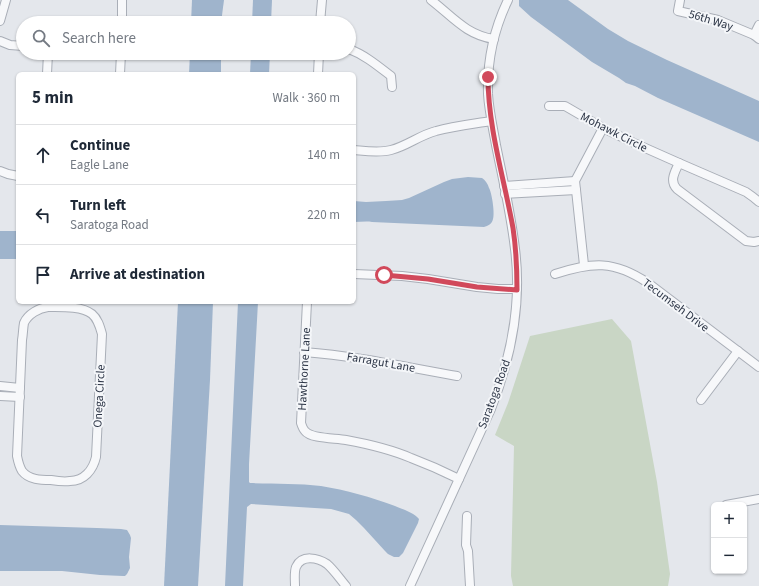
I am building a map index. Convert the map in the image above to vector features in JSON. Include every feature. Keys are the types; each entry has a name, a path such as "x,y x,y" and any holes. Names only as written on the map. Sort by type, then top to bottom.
{"street":[{"path":"0,21 6,0"},
{"path":"122,0 122,16"},
{"path":"321,16 322,0"},
{"path":"431,0 470,32 494,39"},
{"name":"Saratoga Road","path":"410,586 498,390 505,369 513,332 517,290 516,251 513,229 491,121 488,94 490,58 494,39 508,0"},
{"name":"56th Way","path":"680,0 678,11 718,20 756,37"},
{"path":"756,37 759,25"},
{"path":"0,41 16,45"},
{"path":"356,52 391,76 392,87"},
{"path":"47,72 48,60"},
{"path":"120,72 121,60"},
{"path":"318,72 319,60"},
{"name":"Mohawk Circle","path":"549,106 565,106 603,128 634,143 746,192 759,202"},
{"path":"356,150 376,152 386,151 438,130 491,121"},
{"path":"584,265 575,182 603,128"},
{"path":"679,163 672,182 677,189 746,241 759,241"},
{"path":"0,171 16,176"},
{"path":"505,190 575,182"},
{"path":"505,190 576,190"},
{"name":"Tecumseh Drive","path":"555,274 584,265 600,265 628,271 638,276 759,367"},
{"path":"356,274 402,276 477,287 517,290"},
{"name":"Hawthorne Lane","path":"307,304 301,422 305,431 313,436 340,439 389,450 410,457 459,479"},
{"name":"Onega Circle","path":"48,306 82,309 92,314 98,322 102,334 96,458 90,472 82,478 72,482 37,480 28,476 22,470 17,456 20,388 23,330 28,317 40,308 48,306"},
{"path":"701,400 738,351"},
{"name":"Farragut Lane","path":"304,352 354,357 457,376"},
{"path":"0,386 20,388"},
{"path":"0,396 20,397"},
{"path":"742,502 759,499"},
{"path":"467,516 466,545 468,551 470,586"},
{"path":"295,586 296,567 299,563 308,558 318,559 326,564 346,586"}],"green space":[{"path":"612,319 631,341 657,482 670,574 668,586 513,586 511,576 514,446 495,435 508,403 530,336"}],"water":[{"path":"192,0 224,0 222,16 191,16"},
{"path":"253,0 272,0 271,16 252,16"},
{"path":"519,0 568,0 608,29 628,41 759,101 759,142 626,83 592,62 531,17 519,6"},
{"path":"190,60 221,60 221,72 189,72"},
{"path":"251,60 270,60 269,72 250,72"},
{"path":"468,177 482,178 485,181 490,191 493,204 494,216 490,224 484,227 356,222 356,201 402,200 452,179"},
{"path":"0,231 16,231 16,259 0,259"},
{"path":"178,304 213,304 198,586 164,586"},
{"path":"238,304 258,304 249,482 304,484 349,492 395,506 411,513 419,519 403,553 399,557 394,557 388,554 349,514 331,509 251,504 247,507 243,586 225,586"},
{"path":"0,525 127,530 131,538 129,557 130,568 125,576 62,571 0,571"}],"route":[{"path":"384,275 428,279 477,287 517,290 516,251 513,229 491,121 488,77"}]}
